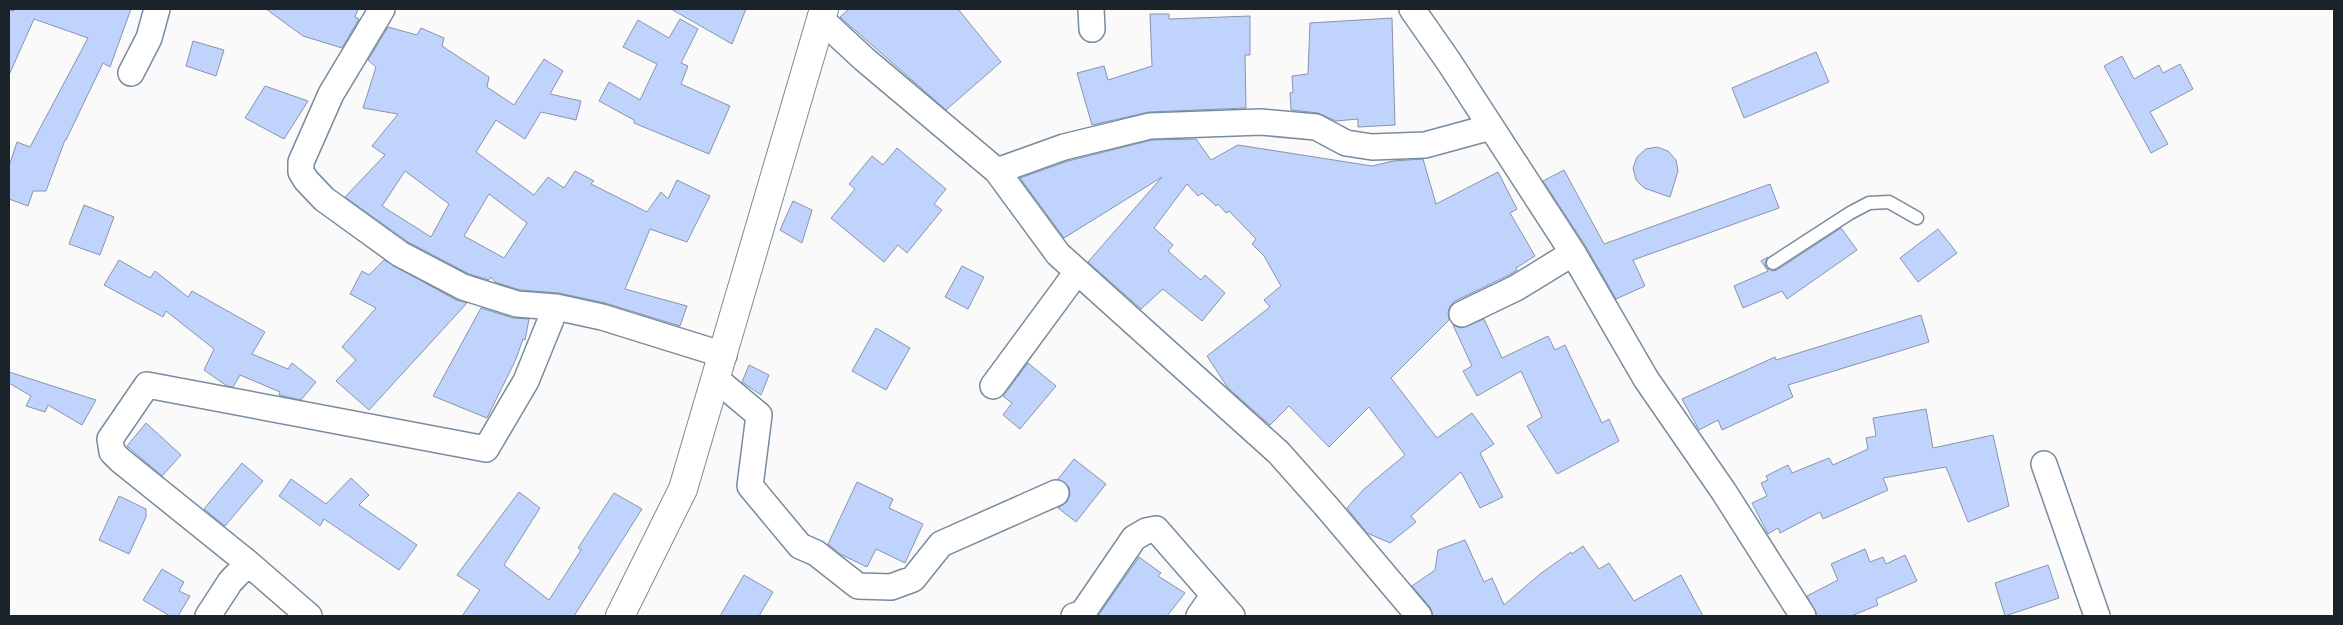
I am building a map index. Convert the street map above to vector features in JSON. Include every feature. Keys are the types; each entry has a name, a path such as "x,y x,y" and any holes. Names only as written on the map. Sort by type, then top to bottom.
{"street":[{"path":"131,73 150,38 157,9"},
{"path":"382,9 331,94 301,162 301,172 306,180 324,199 400,254 463,287 517,304 556,307 602,317 720,367 759,415 750,486 800,546 816,553 858,586 891,588 914,579 942,544 1056,493"},
{"path":"1412,9 1573,253 1646,379 1724,492 1803,616"},
{"path":"823,14 864,59 997,171 1058,254 1278,453 1326,506 1418,616"},
{"path":"620,616 683,489 823,14"},
{"path":"997,171 1064,147 1150,126 1262,122 1316,127 1346,143 1372,147 1425,145 1491,127"},
{"path":"1462,314 1516,288 1573,253"},
{"path":"993,386 1077,272"},
{"path":"309,616 248,563 112,452 110,439 147,384 486,449 526,381 556,307"},
{"path":"2044,464 2097,616"},
{"path":"1074,616 1082,614 1134,538 1146,531 1156,529 1232,616"},
{"path":"208,616 230,582 248,563"},
{"path":"1199,616 1213,596"}],"lane":[{"path":"1774,263 1850,213 1869,203 1889,202 1917,218"}],"building":[{"path":"14,9 131,9 110,67 103,63 65,140 46,191 33,191 28,206 9,199 9,166 17,142 30,147 88,38 34,19 9,75 9,10 14,11"},
{"path":"266,9 358,9 355,17 359,19 342,48 303,36"},
{"path":"671,9 746,9 732,44"},
{"path":"849,9 958,9 1001,62 946,110 840,17"},
{"path":"1150,14 1169,14 1169,19 1250,16 1250,55 1245,55 1246,108 1149,112 1092,125 1077,73 1104,66 1108,80 1152,66"},
{"path":"1392,18 1395,125 1358,127 1358,119 1336,121 1318,113 1291,110 1292,76 1308,74 1310,23"},
{"path":"680,19 698,29 681,63 688,66 681,84 730,106 709,154 634,123 634,120 599,101 609,82 640,100 657,64 623,47 638,20 669,38"},
{"path":"388,27 417,35 421,28 444,38 442,46 489,77 487,87 514,105 544,59 563,71 550,94 581,101 576,120 541,112 525,139 496,120 476,152 534,195 548,177 564,188 575,171 594,181 591,184 647,212 661,192 668,199 677,180 710,196 687,242 650,229 625,289 687,306 680,326 605,303 559,293 520,290 495,282 491,277 489,280 469,274 408,242 345,197 385,155 372,146 398,114 363,108 376,67 368,60","holes":["405,171 449,204 431,237 382,206","489,194 527,223 504,258 464,236"]},
{"path":"193,41 224,50 216,76 186,66"},
{"path":"1816,52 1829,82 1744,118 1732,88"},
{"path":"2122,56 2134,79 2159,65 2163,73 2180,64 2193,89 2150,112 2168,144 2151,153 2104,66"},
{"path":"265,86 308,101 284,139 245,118"},
{"path":"1196,139 1211,160 1238,145 1372,166 1393,161 1423,159 1436,204 1498,172 1517,209 1510,213 1535,256 1516,268 1517,270 1509,275 1455,301 1450,306 1448,312 1449,320 1391,378 1437,438 1472,413 1494,444 1480,453 1503,497 1480,508 1461,472 1411,516 1416,522 1390,543 1367,533 1347,508 1364,489 1405,455 1369,407 1329,447 1289,406 1270,425 1228,388 1207,356 1270,307 1264,300 1281,286 1264,256 1252,244 1256,239 1229,211 1226,213 1218,204 1216,206 1202,193 1198,196 1187,184 1154,228 1173,245 1168,251 1201,280 1205,275 1225,293 1202,321 1163,289 1141,309 1088,262 1162,177 1064,238 1020,178 1068,161 1152,140"},
{"path":"1657,147 1668,151 1676,160 1678,171 1670,197 1644,188 1636,180 1633,168 1637,157 1646,149"},
{"path":"897,148 946,189 934,204 942,210 907,253 898,245 884,262 831,218 855,189 849,184 872,156 883,165"},
{"path":"1564,170 1604,244 1770,184 1779,208 1633,260 1645,286 1616,299 1585,245 1543,181"},
{"path":"793,201 812,210 802,243 780,230"},
{"path":"84,205 114,217 100,255 69,244"},
{"path":"1841,228 1857,250 1787,299 1782,291 1743,308 1734,286 1768,271 1761,261 1768,257 1765,263 1766,268 1773,271 1777,270"},
{"path":"1938,229 1957,253 1918,282 1900,258"},
{"path":"119,260 150,278 155,271 188,297 192,291 265,332 252,354 288,369 292,363 316,382 301,400 279,395 280,392 240,375 233,387 227,386 204,370 214,349 166,311 163,317 104,285"},
{"path":"384,260 456,300 467,303 369,410 336,381 356,360 342,347 376,308 350,294 362,271 369,275"},
{"path":"962,266 984,277 968,309 945,297"},
{"path":"481,308 513,318 529,319 525,340 523,339 516,359 487,418 433,396"},
{"path":"1921,315 1929,342 1788,385 1793,397 1722,430 1718,420 1699,430 1682,399 1775,357 1776,360"},
{"path":"1484,319 1502,358 1548,336 1555,350 1565,345 1602,423 1609,419 1619,441 1557,474 1527,426 1542,417 1521,371 1477,396 1463,371 1472,366 1453,325 1461,328"},
{"path":"876,328 910,348 886,390 852,371"},
{"path":"1028,363 1056,386 1020,429 1003,415 1012,403 1003,396"},
{"path":"749,365 769,375 761,395 742,382"},
{"path":"9,372 96,400 82,425 48,405 45,412 26,406 31,396 9,383"},
{"path":"1926,409 1933,448 1993,435 2009,506 1968,522 1946,467 1883,478 1888,490 1823,519 1820,512 1780,533 1778,528 1768,534 1752,503 1767,496 1761,483 1768,480 1766,476 1788,465 1792,473 1829,458 1833,465 1868,449 1866,438 1876,436 1873,418"},
{"path":"146,423 181,455 162,476 127,446"},
{"path":"1074,459 1106,484 1076,522 1058,508 1067,502 1070,494 1069,487 1058,479"},
{"path":"242,463 263,481 225,526 204,509"},
{"path":"351,478 369,495 359,505 417,545 399,570 324,519 320,526 279,496 291,479 326,504"},
{"path":"857,482 893,499 889,508 923,524 905,563 876,549 867,567 840,554 828,544"},
{"path":"519,492 540,508 504,565 549,600 581,550 578,548 614,493 642,509 574,616 462,616 480,590 457,575"},
{"path":"119,496 146,509 146,517 129,554 99,540"},
{"path":"1465,540 1484,582 1492,578 1504,605 1540,574 1571,552 1572,554 1583,546 1599,569 1609,563 1634,601 1681,575 1703,616 1433,616 1430,607 1412,586 1435,570 1438,550"},
{"path":"1865,549 1870,562 1883,557 1886,564 1905,555 1917,581 1876,599 1878,605 1851,616 1817,616 1807,596 1838,580 1831,564"},
{"path":"1139,557 1161,573 1158,576 1185,593 1167,616 1098,616"},
{"path":"2048,565 2059,598 2005,616 1995,583"},
{"path":"162,569 184,582 179,591 190,596 178,616 170,616 143,600"},
{"path":"744,575 773,592 759,616 720,616"}]}
